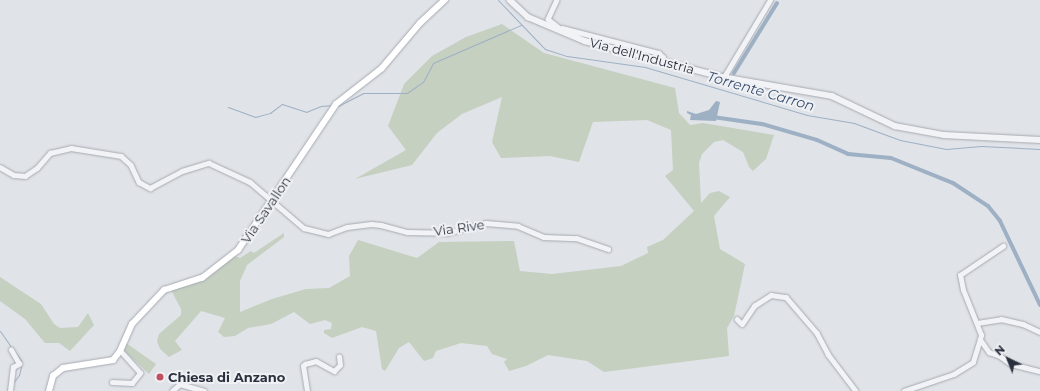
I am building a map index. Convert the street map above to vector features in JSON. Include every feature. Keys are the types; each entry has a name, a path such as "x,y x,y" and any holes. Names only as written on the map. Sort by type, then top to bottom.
{"main road":[{"name":"Via Savallon","path":"120,351 132,324 159,295 168,288 202,278 238,250 335,106 382,68 420,23 445,0"},
{"path":"49,391 53,376 63,368 113,360 120,351"}],"street":[{"name":"Via dell'Industria","path":"510,0 528,17 561,30 663,61 724,77 832,96 888,123 922,132 1040,140"},
{"path":"557,0 548,19 552,24 561,30"},
{"path":"724,77 770,0"},
{"name":"Via Rive","path":"0,167 14,175 25,176 37,168 50,153 67,148 121,156 131,164 136,178 145,187 150,188 182,171 209,163 245,178 304,228 328,234 346,227 371,224 381,224 407,232 446,233 486,224 518,226 544,237 576,238 608,249"},
{"path":"1003,246 960,275 963,290 977,323 980,340 989,352 1000,356 1011,364 1040,371"},
{"path":"737,319 742,324 754,306 771,294 786,297 817,333 828,354 856,391"},
{"path":"977,323 989,319 1001,319 1023,324 1040,332"},
{"path":"904,391 954,374 973,362 980,340"},
{"path":"10,350 19,364 13,367 10,391"},
{"path":"112,382 132,383 140,373 120,351"},
{"path":"307,391 303,366 316,361 334,371 340,365 338,357"},
{"path":"172,391 178,385 184,384 204,391"}],"green space":[{"path":"502,24 544,53 675,88 679,113 690,125 703,123 774,135 766,159 753,171 749,167 743,152 723,140 714,142 702,154 699,163 701,203 710,193 719,191 730,197 714,216 720,249 745,264 734,316 727,328 729,356 604,372 587,361 548,355 526,366 509,371 504,362 507,359 492,354 487,346 461,343 436,351 433,358 424,361 409,342 399,348 385,371 382,369 376,331 362,327 332,338 324,333 324,330 331,329 332,323 325,320 310,324 294,312 271,324 248,328 235,336 224,337 218,332 225,318 201,311 175,341 182,350 169,357 160,349 157,341 159,334 181,315 181,309 171,290 203,281 235,256 240,258 251,251 254,253 284,233 284,237 247,265 240,281 240,312 272,299 306,289 329,288 350,276 349,256 358,240 417,258 439,242 514,241 520,271 552,274 621,266 648,253 647,247 663,240 694,211 665,176 673,170 671,130 647,120 593,122 579,162 550,156 501,158 492,142 502,97 462,114 437,133 412,165 355,179 406,150 388,126 404,84 432,56 466,37"},
{"path":"0,277 41,304 54,324 60,328 78,327 88,313 94,325 70,351 59,343 45,343 25,319 0,301"},
{"path":"126,343 156,364 149,374 124,351"}],"water":[{"path":"716,101 720,102 716,121 690,120 691,115 687,113 687,111 696,114 709,110"}],"waterway":[{"name":"Torrente Carron","path":"498,0 545,49 567,56 645,67 807,115 854,123 900,140 946,149 981,146 1040,149"},
{"path":"734,73 777,3"},
{"path":"338,106 363,93 407,93 423,82 433,63 521,25"},
{"path":"228,107 255,117 270,113 282,104 306,112 321,106 333,105"},
{"path":"713,117 762,124 817,140 848,154 891,158 953,183 988,206 1000,221 1040,305"},
{"path":"0,331 12,348"},
{"path":"13,383 19,375 21,367 21,360 15,352"}],"place":[{"name":"Chiesa di Anzano","path":"160,377"}]}
